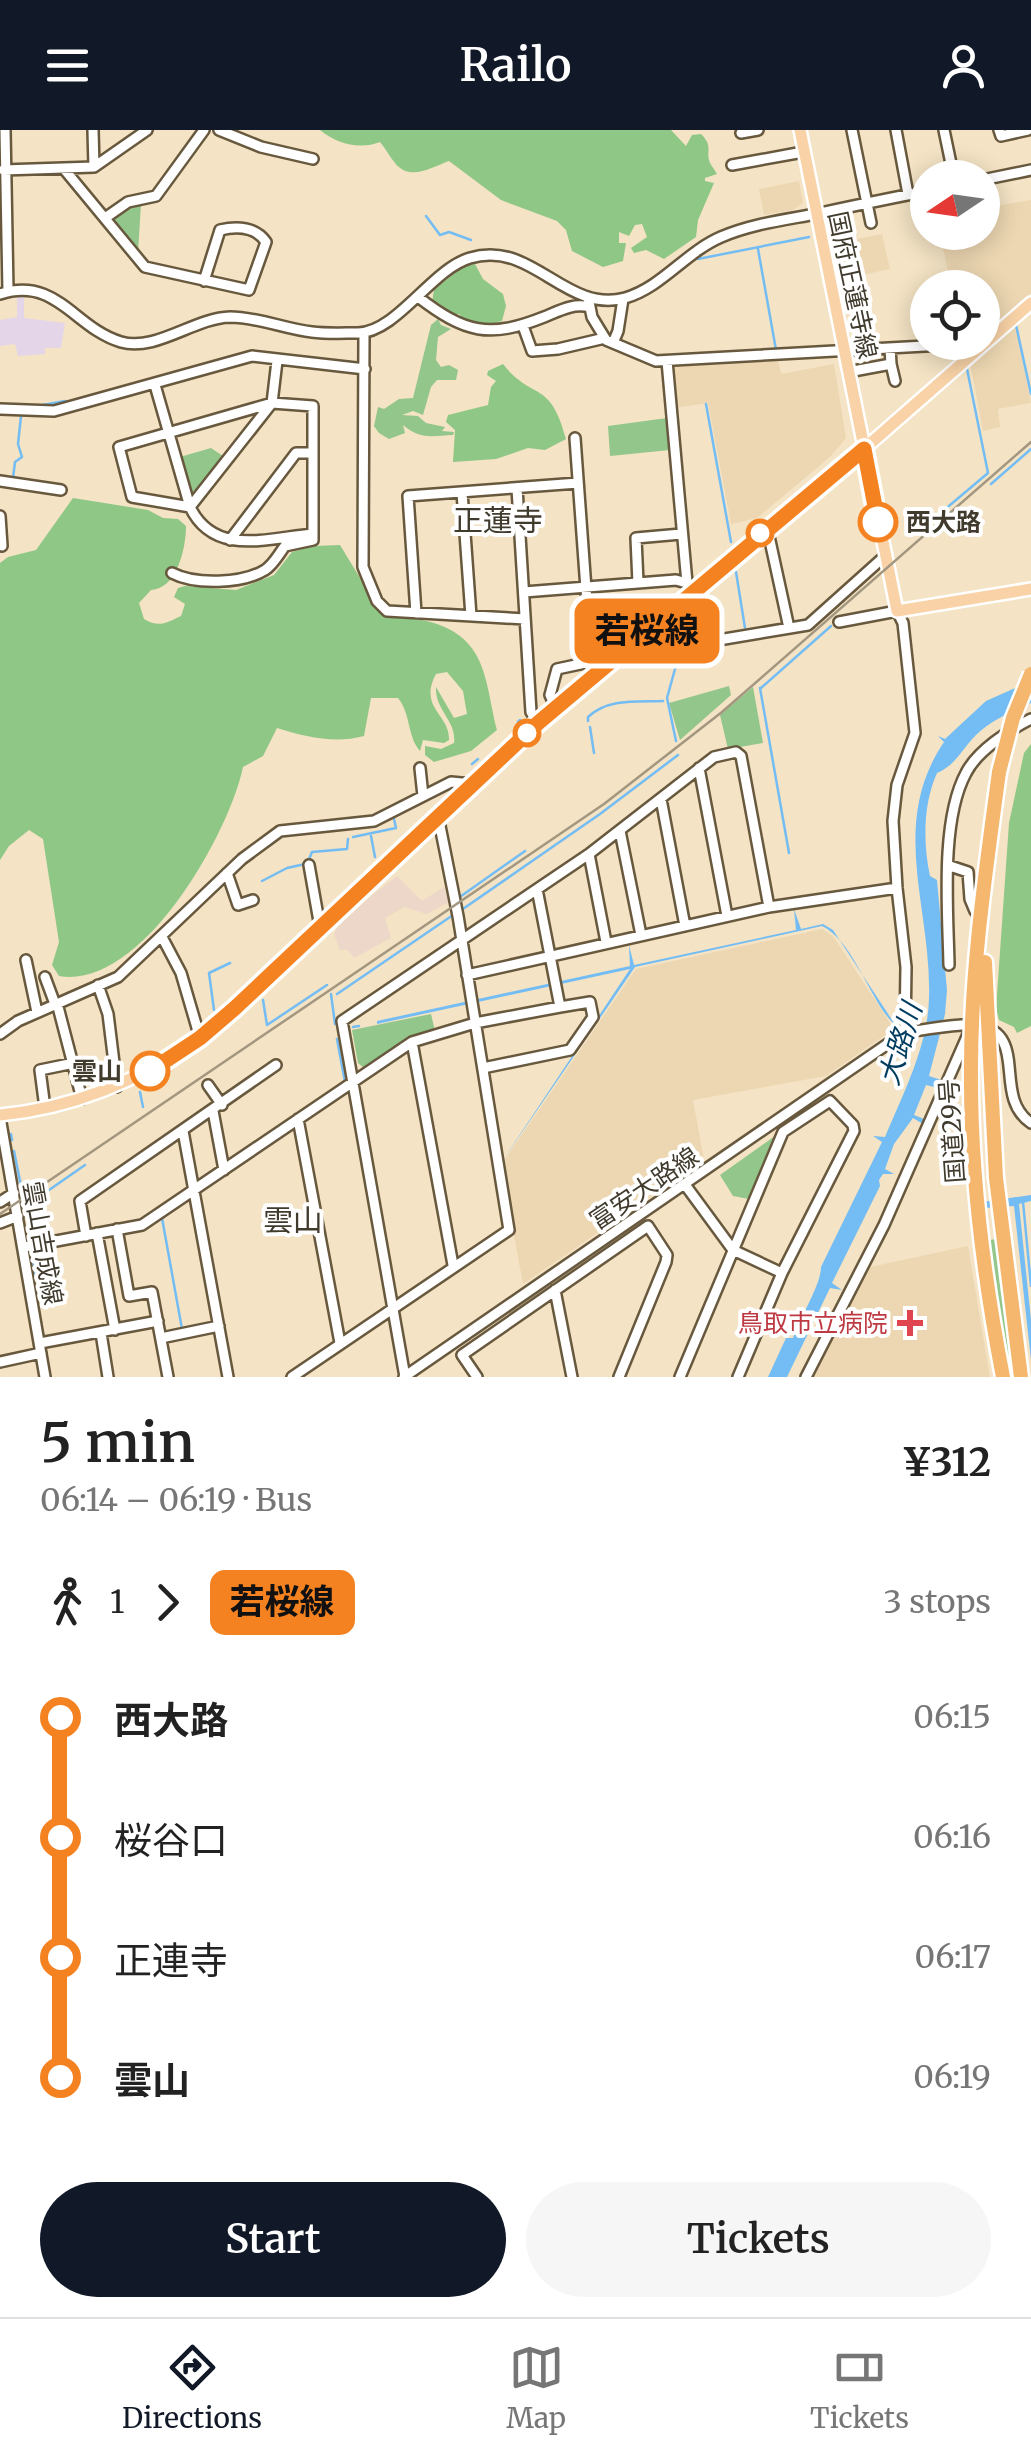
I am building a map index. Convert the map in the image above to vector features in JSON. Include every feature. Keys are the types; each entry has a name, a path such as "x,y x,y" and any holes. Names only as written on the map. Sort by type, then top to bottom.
{"highway":[{"name":"国道29号","path":"1003,1377 982,1232 972,1026 1000,772 1013,718 1031,674"},
{"name":"国道29号","path":"972,1026 994,1140 1021,1377"}],"main road":[{"name":"国府正蓮寺線","path":"800,130 897,611"},
{"path":"1000,329 1031,303"},
{"path":"0,1116 82,1100 117,1087 156,1068 200,1038 538,723 693,585 864,449 965,360"},
{"path":"897,611 1031,589"}],"street":[{"path":"5,130 4,292 23,288 49,296 125,343 143,343 202,321 229,317 313,332 364,333 396,314 450,268 466,259 490,254 518,258 589,302 609,341"},
{"path":"94,130 94,167"},
{"path":"3,170 94,167 147,130"},
{"path":"105,218 128,202 156,196 204,130"},
{"path":"220,130 261,147 313,159"},
{"path":"741,133 758,130"},
{"path":"852,130 871,223"},
{"path":"418,296 444,316 473,328 509,331 572,305 624,298 652,284 715,240 750,227 908,194 896,130"},
{"path":"944,130 950,160"},
{"path":"999,130 1001,136 1028,130"},
{"path":"732,165 803,152"},
{"path":"64,169 146,268 204,281 249,290 266,242 262,236 244,228 220,230 204,281"},
{"path":"1000,176 1031,170"},
{"path":"609,341 618,332 624,298"},
{"path":"524,326 532,351 609,341 656,361 910,347"},
{"path":"364,333 363,567 377,601 387,610 525,620"},
{"path":"890,348 895,381"},
{"path":"0,409 54,411 252,356 365,370"},
{"path":"190,507 272,403 277,361"},
{"path":"524,592 676,580 693,585 681,534 667,361"},
{"path":"848,372 891,364"},
{"path":"155,385 190,507 204,531 230,540 313,534"},
{"path":"172,573 181,578 221,580 257,574 268,568 285,546 313,540 313,406 272,403 119,446 132,497 190,507"},
{"path":"575,438 589,630"},
{"path":"230,540 296,453 313,453"},
{"path":"0,481 61,490"},
{"path":"416,613 408,496 578,484"},
{"path":"517,488 531,712 538,723"},
{"path":"462,492 471,616"},
{"path":"0,516 2,546"},
{"path":"767,528 789,628"},
{"path":"638,583 636,538 681,534"},
{"path":"626,648 640,653 808,625 885,556"},
{"path":"839,622 897,611 902,623 915,733 894,799 896,888 906,966 906,1032 972,1026 1001,1033 1011,1045 1016,1106 1031,1123"},
{"path":"556,708 550,695 557,669 590,662 603,668"},
{"path":"949,965 953,816 967,770 976,758 1031,719"},
{"path":"405,1377 342,1021 590,854 714,756 736,752 741,756 768,908"},
{"path":"420,768 423,796"},
{"path":"699,768 727,916"},
{"path":"0,1034 37,1012 124,972 228,873 280,831 374,821 450,782 472,784"},
{"path":"661,798 685,926"},
{"path":"292,1377 508,1230 438,816"},
{"path":"620,831 641,935"},
{"path":"590,854 606,942"},
{"path":"309,865 320,927"},
{"path":"950,866 968,872 974,911"},
{"path":"228,873 238,904 252,900"},
{"path":"467,975 727,916 896,888"},
{"path":"537,889 560,1007"},
{"path":"162,937 181,973 200,1038"},
{"path":"26,960 37,1012"},
{"path":"45,978 74,1062 82,1100"},
{"path":"98,986 108,1014 117,1087"},
{"path":"24,1246 142,1225 412,1042 475,1023 590,1002 592,1016 570,1050 482,1068"},
{"path":"806,1377 884,1225 972,1026"},
{"name":"富安大路線","path":"405,1377 906,1032"},
{"path":"412,1042 453,1265"},
{"path":"45,1108 40,1070 74,1062"},
{"path":"115,1330 80,1202 276,1065"},
{"path":"208,1085 218,1108 224,1170"},
{"path":"680,1377 783,1132 830,1101 836,1103 854,1131 782,1273 738,1377"},
{"name":"雲山吉成線","path":"0,1116 45,1377"},
{"path":"298,1119 340,1343"},
{"path":"183,1131 228,1377"},
{"path":"686,1186 732,1250 782,1273"},
{"path":"0,1202 14,1192"},
{"path":"0,1223 18,1216"},
{"path":"476,1377 462,1355 648,1226 667,1255 666,1262 618,1377"},
{"path":"117,1229 129,1296 152,1292 168,1377"},
{"path":"554,1290 572,1377"},
{"path":"0,1362 40,1348 158,1322"},
{"path":"161,1338 219,1326"},
{"path":"101,1333 108,1377"}],"shaded area":[{"path":"799,181 803,203 793,210 764,215 759,189"},
{"path":"1031,200 1031,293 1000,319 1000,270 948,270 943,250 1000,250 1000,205"},
{"path":"882,234 890,269 839,280 831,244"},
{"path":"17,295 24,295 24,318 65,323 61,348 18,356 15,344 0,346 0,320 17,317"},
{"path":"1016,326 1031,403 998,409 1000,427 983,431 970,363 1000,360 1000,339"},
{"path":"777,356 781,374 834,364 846,438 830,457 757,518 731,524 708,403 674,408 670,363"},
{"path":"397,876 422,901 444,887 449,902 427,914 404,907 385,918 391,938 354,958 348,950 340,950 334,934 343,918"},
{"path":"822,929 833,936 894,1029 826,1076 693,1100 704,1160 523,1284 501,1165 636,969"},
{"name":"鳥取市立病院","path":"968,1246 990,1377 812,1377 870,1267"}],"green space":[{"path":"320,130 671,130 686,146 692,135 701,134 717,174 705,178 714,183 698,220 696,237 664,259 646,250 634,253 631,248 647,237 642,224 635,225 629,236 619,232 619,243 626,243 623,261 603,267 572,251 566,230 557,221 501,200 449,161 407,172 380,142 349,144"},
{"path":"141,204 138,253 112,221 126,206"},
{"path":"475,264 483,279 503,294 506,306 502,321 486,325 465,322 459,314 447,315 432,303 434,289 463,267"},
{"path":"438,319 451,329 438,337 436,360 441,367 449,365 458,370 456,380 437,380 423,415 413,411 402,415 418,416 426,423 445,427 442,431 454,432 453,435 421,435 403,425 405,433 389,439 374,426 378,407 384,409 399,399 413,398 431,325"},
{"path":"503,364 547,398 566,439 545,450 528,448 496,459 453,462 455,430 446,422 448,415 488,405 496,381 487,375 488,371"},
{"path":"667,418 670,450 610,456 608,426"},
{"path":"211,448 226,458 200,490 191,492 180,457"},
{"path":"73,498 148,510 163,518 178,519 186,526 182,556 174,575 139,603 144,619 158,624 181,616 185,604 174,597 178,588 236,590 274,575 292,552 340,545 380,611 434,623 465,640 481,665 497,730 471,751 434,762 425,755 425,746 441,749 454,743 436,687 454,718 467,714 463,691 447,672 436,674 431,695 449,740 423,740 420,751 398,698 371,698 364,736 321,738 277,728 263,756 243,767 220,830 201,866 150,934 121,959 90,974 59,976 52,965 59,942 43,839 29,830 9,846 0,860 0,563 36,550"},
{"path":"729,686 731,695 680,740 669,703"},
{"path":"753,687 763,743 728,749 720,715"},
{"path":"1031,744 1031,1026 1017,1033 1014,1027 999,1020 996,1009 1009,823 1024,753"},
{"path":"431,1014 435,1031 411,1037 365,1069 358,1063 352,1030"},
{"path":"775,1136 749,1199 733,1196 720,1175"},
{"path":"997,1239 1016,1377 1008,1377 989,1240"}],"water":[{"path":"1031,681 1031,703 976,735 954,761 937,773 929,798 926,850 930,876 937,880 947,990 929,1076 941,1080 938,1088 926,1085 914,1115 924,1119 923,1124 913,1118 894,1144 885,1169 894,1174 883,1174 879,1180 880,1186 832,1283 842,1290 830,1288 787,1377 768,1377 786,1338 793,1338 818,1283 821,1267 882,1142 873,1136 885,1137 924,1034 928,965 915,836 918,804 927,773 944,742 938,736 945,739 986,701"},
{"path":"794,909 801,929 823,924 841,942 822,926 635,967 503,1160 630,969 377,1024 630,966 629,945 634,965 796,930"},
{"path":"862,975 896,1026 878,1003"},
{"path":"1031,1195 1031,1201 1019,1204 1031,1320 1031,1360 1014,1206 970,1209 968,1204"}],"waterway":[{"path":"426,216 440,235 449,232 471,240"},
{"path":"698,259 809,237"},
{"path":"758,249 776,350"},
{"path":"1016,325 1031,394"},
{"path":"924,527 988,473 967,369"},
{"path":"37,406 65,401"},
{"path":"706,404 731,542"},
{"path":"13,478 15,462 22,457 18,444 21,416"},
{"path":"991,484 1031,449"},
{"path":"736,572 745,628"},
{"path":"680,617 680,642"},
{"path":"761,688 831,626"},
{"path":"676,741 667,698 680,651"},
{"path":"760,688 789,853"},
{"path":"588,721 596,711 614,704 663,701"},
{"path":"590,727 594,753"},
{"path":"460,911 678,755"},
{"path":"472,764 478,759"},
{"path":"353,837 396,828 394,819"},
{"path":"371,836 375,857"},
{"path":"307,864 312,852 347,849 348,839"},
{"path":"457,899 525,851"},
{"path":"262,881 305,864"},
{"path":"337,994 453,915"},
{"path":"214,1010 209,973 230,963"},
{"path":"263,1000 267,1025 327,985"},
{"path":"331,994 335,1024"},
{"path":"353,1027 359,1026"},
{"path":"337,1039 345,1082"},
{"path":"140,1092 143,1107"},
{"path":"11,1134 12,1140"},
{"path":"14,1151 22,1191 28,1187"},
{"path":"26,1206 85,1165"},
{"path":"1023,1202 1031,1286"},
{"path":"162,1218 182,1329"},
{"path":"33,1256 35,1273"}],"railway":[{"path":"0,1214 604,804 722,712 1031,442"}],"bus line":[{"name":"若桜線","path":"150,1071 200,1038 235,1008 538,723 864,449 878,522"}],"place":[{"name":"西大路","path":"878,522"},
{"name":"雲山","path":"150,1071"},
{"name":"鳥取市立病院","path":"910,1323"}],"district":[{"name":"正蓮寺","path":"498,520"},
{"name":"雲山","path":"293,1220"}],"water label":[{"name":"大路川","path":"900,1044"}]}
